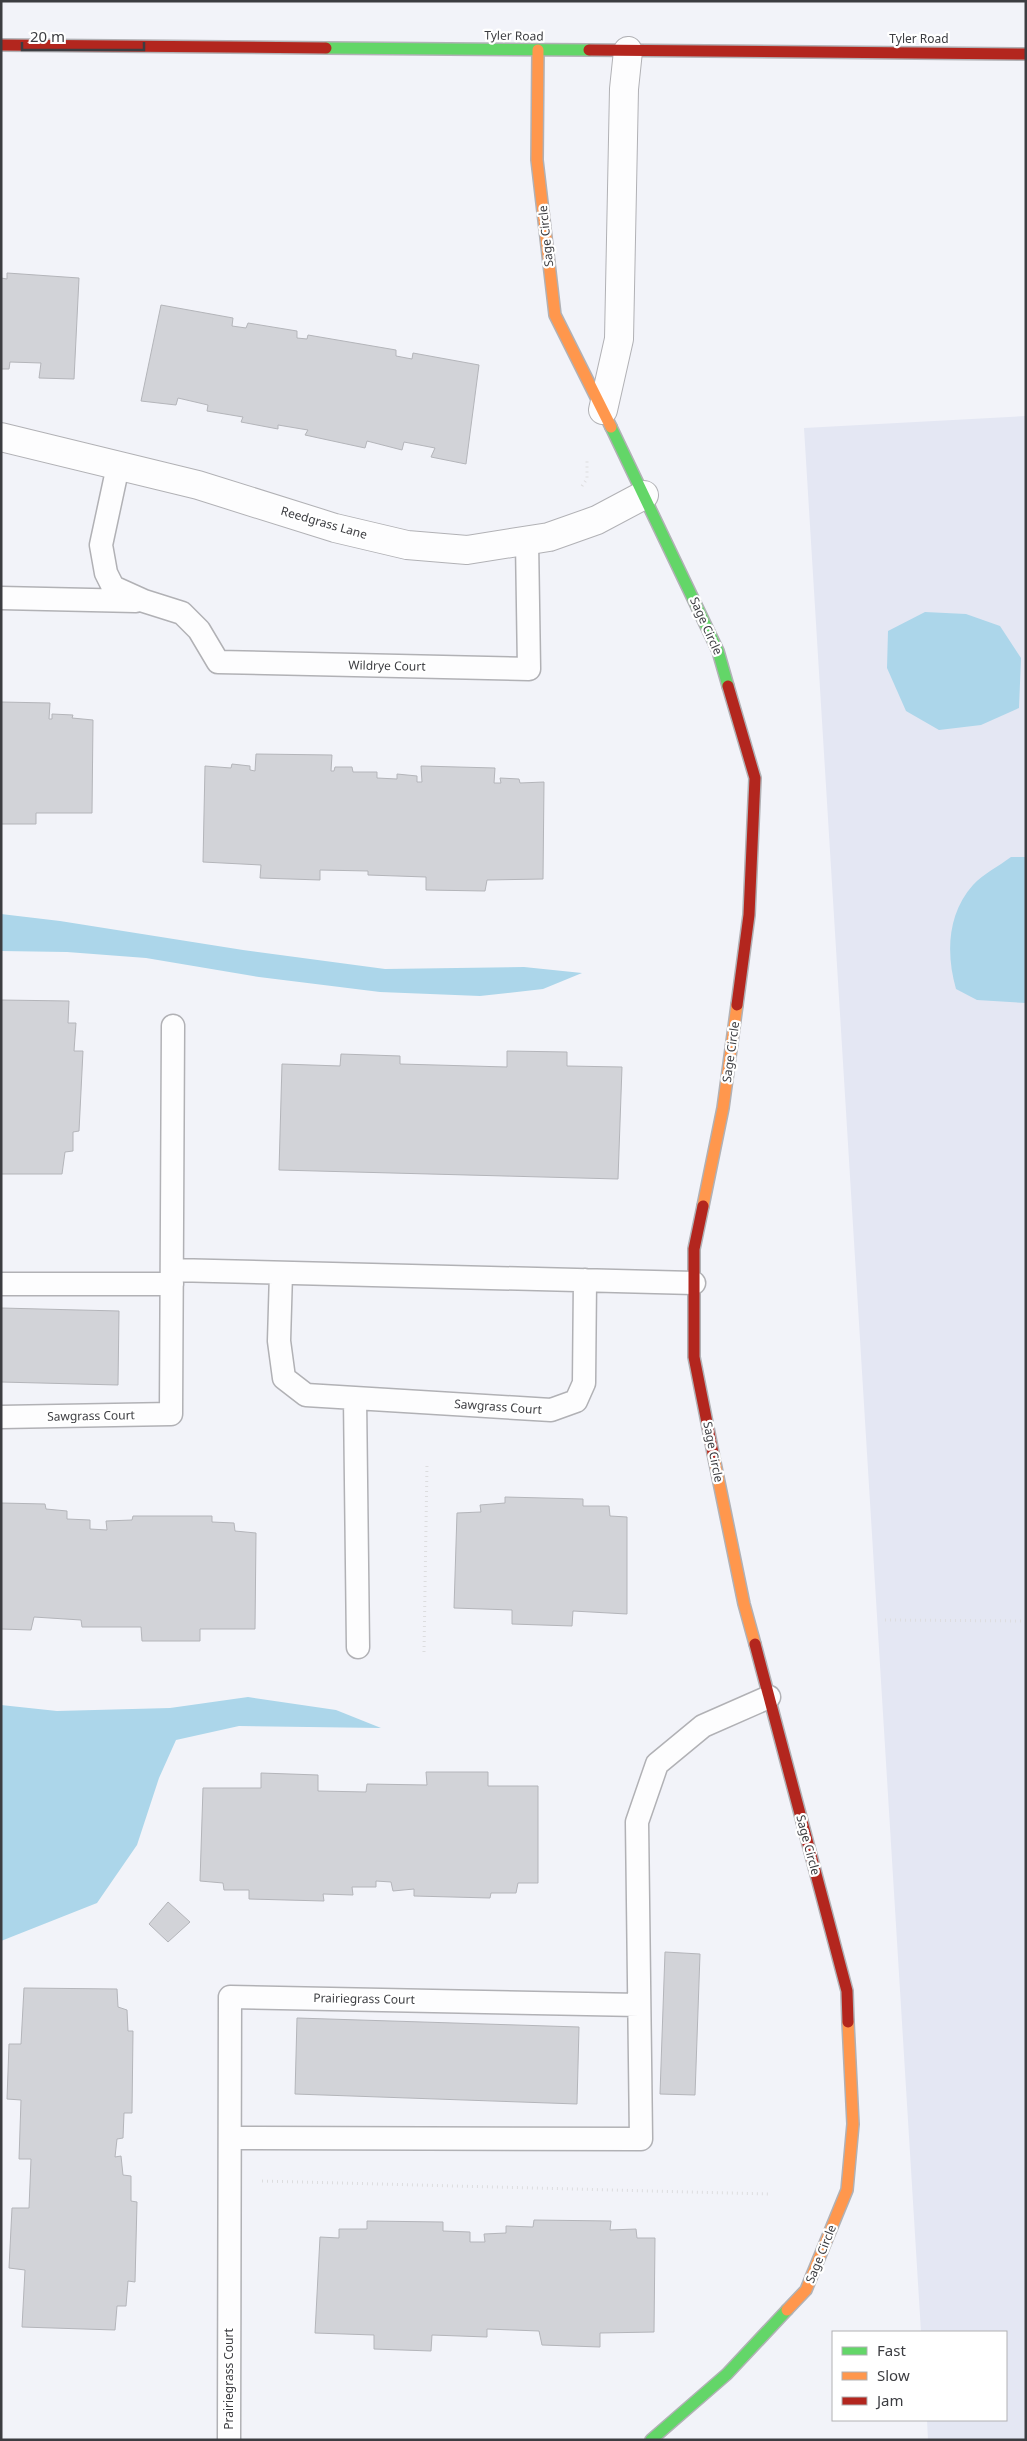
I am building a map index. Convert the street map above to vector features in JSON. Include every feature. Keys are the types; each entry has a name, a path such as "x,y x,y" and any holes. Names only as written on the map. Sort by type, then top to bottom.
{"street":[{"name":"Tyler Road","path":"1,45 1026,54"},
{"name":"Sage Circle","path":"538,50 537,160 555,315 603,410 718,650 755,778 749,915 723,1108 694,1249 694,1357 744,1604 847,1991 853,2124 847,2190 806,2290 727,2374 651,2440"},
{"path":"603,410 619,339 624,89 628,51"},
{"name":"Reedgrass Lane","path":"1,437 198,485 335,528 407,545 467,550 550,537 596,520 644,495"}],"lane":[{"name":"Wildrye Court","path":"118,466 101,545 106,573 113,587 144,601 182,614 199,630 218,662 529,669 527,541"},
{"name":"Wildrye Court","path":"1,598 144,601"},
{"name":"Sawgrass Court","path":"1,1417 171,1414 173,1026"},
{"path":"1,1284 281,1273 694,1282"},
{"name":"Sawgrass Court","path":"281,1273 279,1341 284,1378 306,1395 551,1410 576,1401 584,1383 585,1280"},
{"path":"355,1398 358,1647"},
{"path":"230,2138 641,2139 637,1822 656,1764 703,1726 769,1697"},
{"name":"Prairiegrass Court","path":"228,2440 230,1997 639,2004"}],"path":[{"path":"424,1652 427,1463"},
{"path":"885,1620 1026,1622"},
{"path":"261,2181 768,2194"}],"shaded area":[{"path":"1026,416 1026,2440 928,2440 927,2421 1007,2421 1007,2331 921,2331 804,428"}],"water":[{"path":"925,612 966,614 1000,626 1021,658 1019,708 981,725 939,730 906,711 887,668 888,631"},
{"path":"1011,857 1026,857 1026,1003 977,1000 956,989 950,948 954,921 964,896 973,885"},
{"path":"1,914 385,969 524,967 582,973 543,989 480,996 380,992 259,977 146,958 67,952 1,951"},
{"path":"248,1697 336,1710 381,1728 239,1726 176,1740 159,1778 137,1845 97,1903 1,1941 1,1705 57,1711 170,1708"}],"building":[{"path":"7,273 79,278 74,379 39,378 41,363 10,362 9,369 1,369 1,278 7,279"},
{"path":"161,305 233,318 232,326 246,328 248,323 297,331 297,338 307,339 308,335 396,350 396,356 412,359 413,353 479,365 466,464 431,457 435,448 404,442 402,450 367,441 365,448 305,435 308,430 278,425 278,429 241,422 243,417 207,411 208,405 178,398 176,405 141,401"},
{"path":"1,702 50,703 49,719 52,719 52,714 73,715 72,718 93,720 92,813 36,813 36,824 1,824"},
{"path":"256,754 332,755 331,771 334,771 335,767 352,767 353,772 377,772 377,778 397,779 397,774 417,776 417,782 422,782 421,766 495,768 494,783 501,783 500,778 519,779 520,783 544,782 543,879 487,880 485,891 426,890 426,877 368,875 368,871 320,870 320,880 260,878 261,865 203,862 205,766 231,768 232,764 250,766 250,770 255,771"},
{"path":"1,1000 69,1001 68,1023 76,1023 74,1051 83,1051 79,1131 73,1132 73,1151 65,1152 62,1174 1,1174"},
{"path":"507,1051 567,1052 567,1066 622,1067 618,1179 279,1170 282,1064 340,1066 341,1054 400,1056 400,1064 507,1067"},
{"path":"1,1308 119,1311 118,1385 1,1382"},
{"path":"505,1497 583,1499 583,1506 609,1506 610,1516 627,1517 627,1614 573,1611 572,1626 512,1624 512,1610 454,1608 457,1513 481,1512 480,1505 505,1503"},
{"path":"1,1503 45,1504 46,1509 67,1511 67,1519 90,1520 90,1529 107,1530 106,1521 132,1520 133,1516 212,1516 212,1522 234,1523 235,1531 256,1533 255,1629 200,1629 200,1641 142,1641 141,1627 82,1627 81,1620 34,1617 31,1630 1,1629"},
{"path":"426,1772 488,1772 488,1786 538,1786 538,1883 518,1883 516,1893 491,1893 490,1898 414,1896 414,1889 393,1891 391,1882 376,1881 376,1887 352,1887 353,1895 323,1894 324,1901 249,1899 249,1890 224,1890 223,1883 200,1881 203,1788 261,1788 261,1773 318,1775 318,1791 366,1792 367,1784 427,1785"},
{"path":"168,1902 190,1922 168,1942 149,1924"},
{"path":"665,1952 700,1954 695,2095 660,2094"},
{"path":"24,1988 117,1989 118,2007 127,2010 128,2031 133,2031 132,2113 124,2113 123,2138 117,2139 115,2157 121,2156 123,2175 131,2176 131,2201 137,2202 135,2282 128,2281 126,2306 117,2306 115,2330 22,2327 25,2270 9,2268 12,2208 29,2208 31,2159 19,2159 21,2100 7,2099 9,2044 21,2044"},
{"path":"297,2018 579,2027 577,2104 295,2094"},
{"path":"534,2220 611,2221 610,2230 636,2229 637,2238 655,2238 654,2332 600,2333 600,2347 542,2345 539,2331 487,2329 487,2337 432,2335 431,2351 374,2349 374,2335 315,2333 320,2237 339,2238 339,2229 367,2229 367,2221 443,2222 443,2231 470,2232 470,2242 485,2242 484,2234 506,2233 506,2226 533,2227"}],"traffic: fast":[{"path":"326,48 589,50"},
{"path":"611,427 718,651 728,686"},
{"path":"651,2440 727,2374 787,2310"}],"traffic: slow":[{"path":"538,50 537,160 555,315 611,427"},
{"path":"703,1206 723,1108 737,1005"},
{"path":"713,1453 744,1604 755,1644"},
{"path":"787,2310 806,2290 847,2190 853,2124 848,2022"}],"traffic: jam":[{"path":"1,45 326,48"},
{"path":"589,50 1026,54"},
{"path":"728,686 755,778 749,915 737,1005"},
{"path":"703,1206 694,1249 694,1357 713,1453"},
{"path":"755,1644 847,1991 848,2022"}]}
